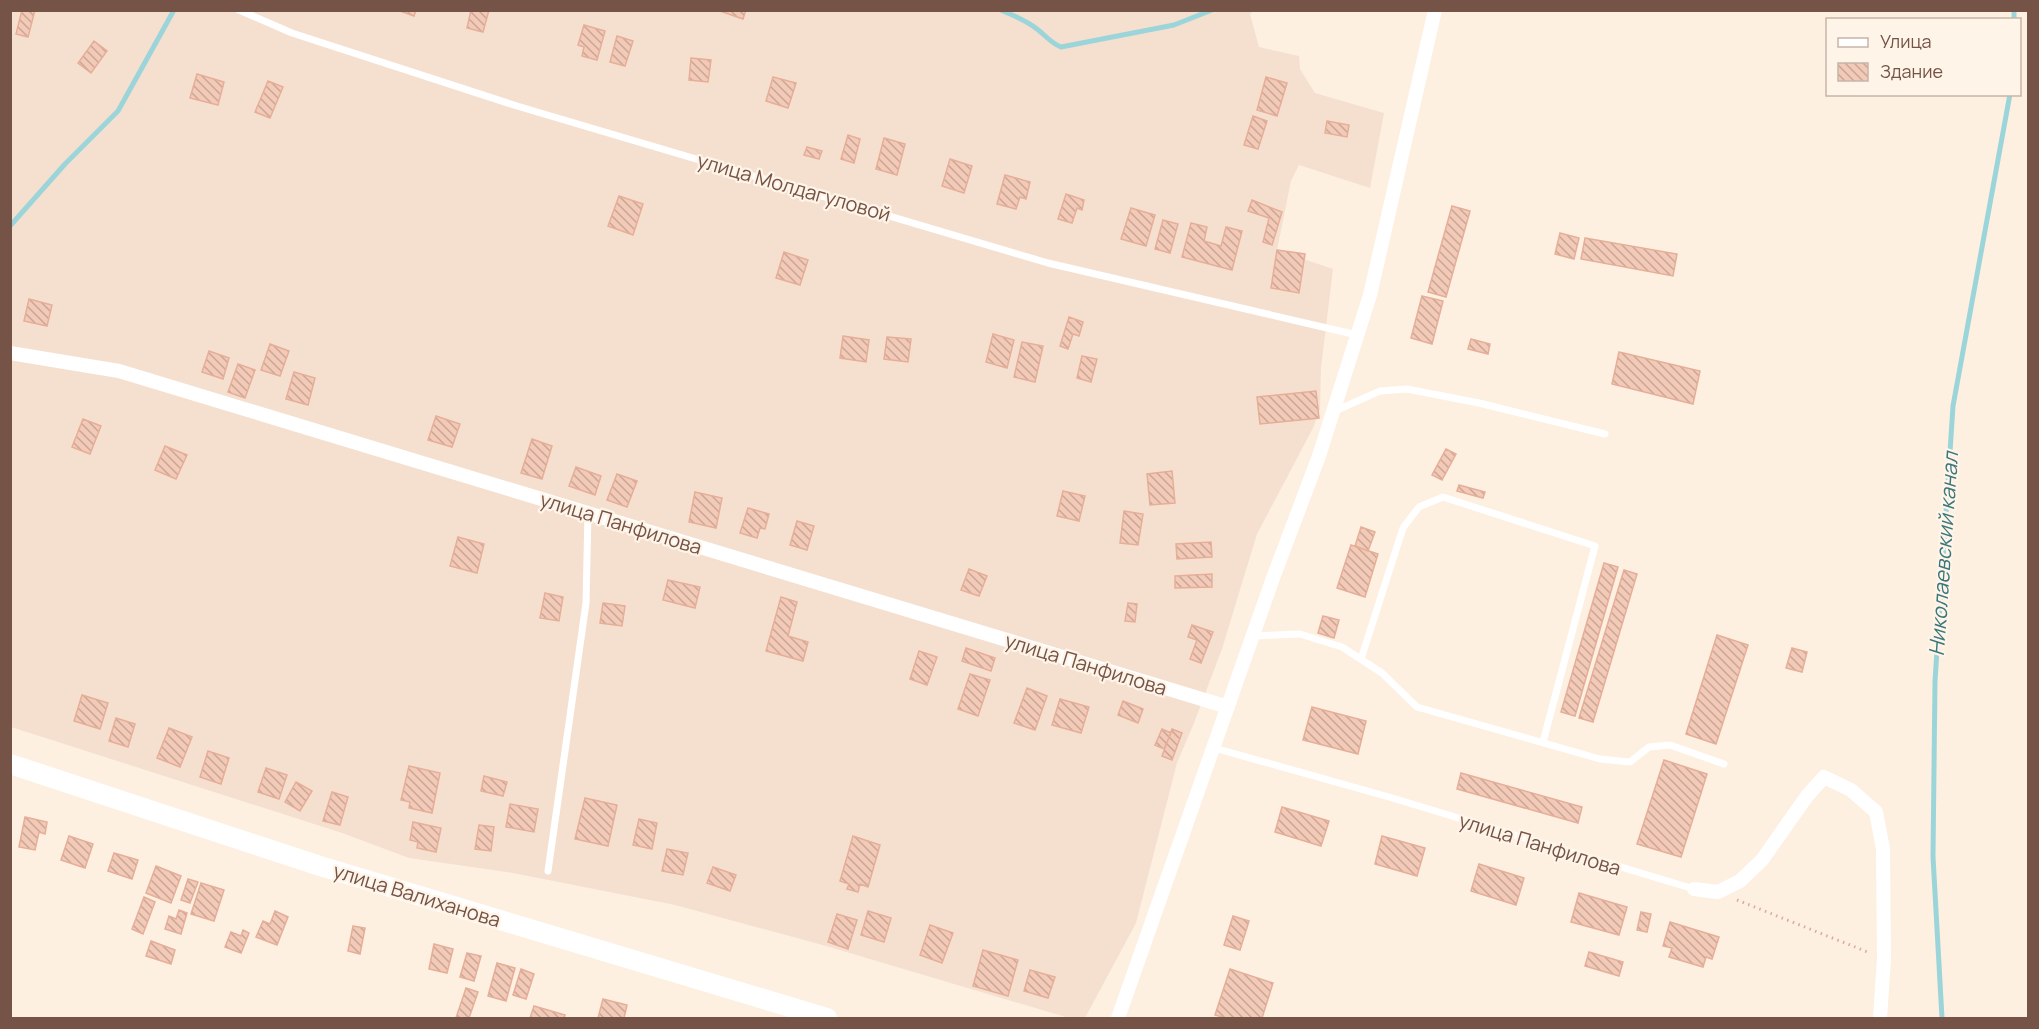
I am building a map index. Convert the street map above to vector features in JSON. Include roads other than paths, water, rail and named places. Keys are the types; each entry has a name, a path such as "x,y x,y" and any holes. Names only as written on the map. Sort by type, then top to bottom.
{"main road":[{"name":"улица Валиханова","path":"10,764 320,866 827,1018"}],"street":[{"path":"1118,1018 1319,456 1370,296 1435,10"},
{"name":"улица Панфилова","path":"10,353 119,371 1228,707"},
{"path":"1694,890 1718,892 1740,881 1762,860 1807,796 1824,777 1851,790 1876,812 1883,849 1884,959 1880,1018"}],"lane":[{"name":"улица Молдагуловой","path":"239,10 291,33 517,106 1048,262 1357,335"},
{"path":"1333,412 1380,391 1407,388 1605,434"},
{"path":"1360,659 1402,528 1419,507 1443,496 1595,546 1543,742"},
{"path":"548,871 586,603 588,513"},
{"path":"1253,636 1300,634 1342,647 1383,673 1417,707 1600,759 1630,762 1649,747 1670,746 1724,764"},
{"name":"улица Панфилова","path":"1214,748 1389,797 1694,890"}],"waterway":[{"path":"10,226 65,164 118,111 174,10"},
{"path":"1001,10 1029,23 1061,47 1174,25 1212,10"},
{"name":"Николаевский канал","path":"2014,10 2014,18"},
{"name":"Николаевский канал","path":"1942,1018 1933,857 1935,681 1953,406 2010,96"}]}
